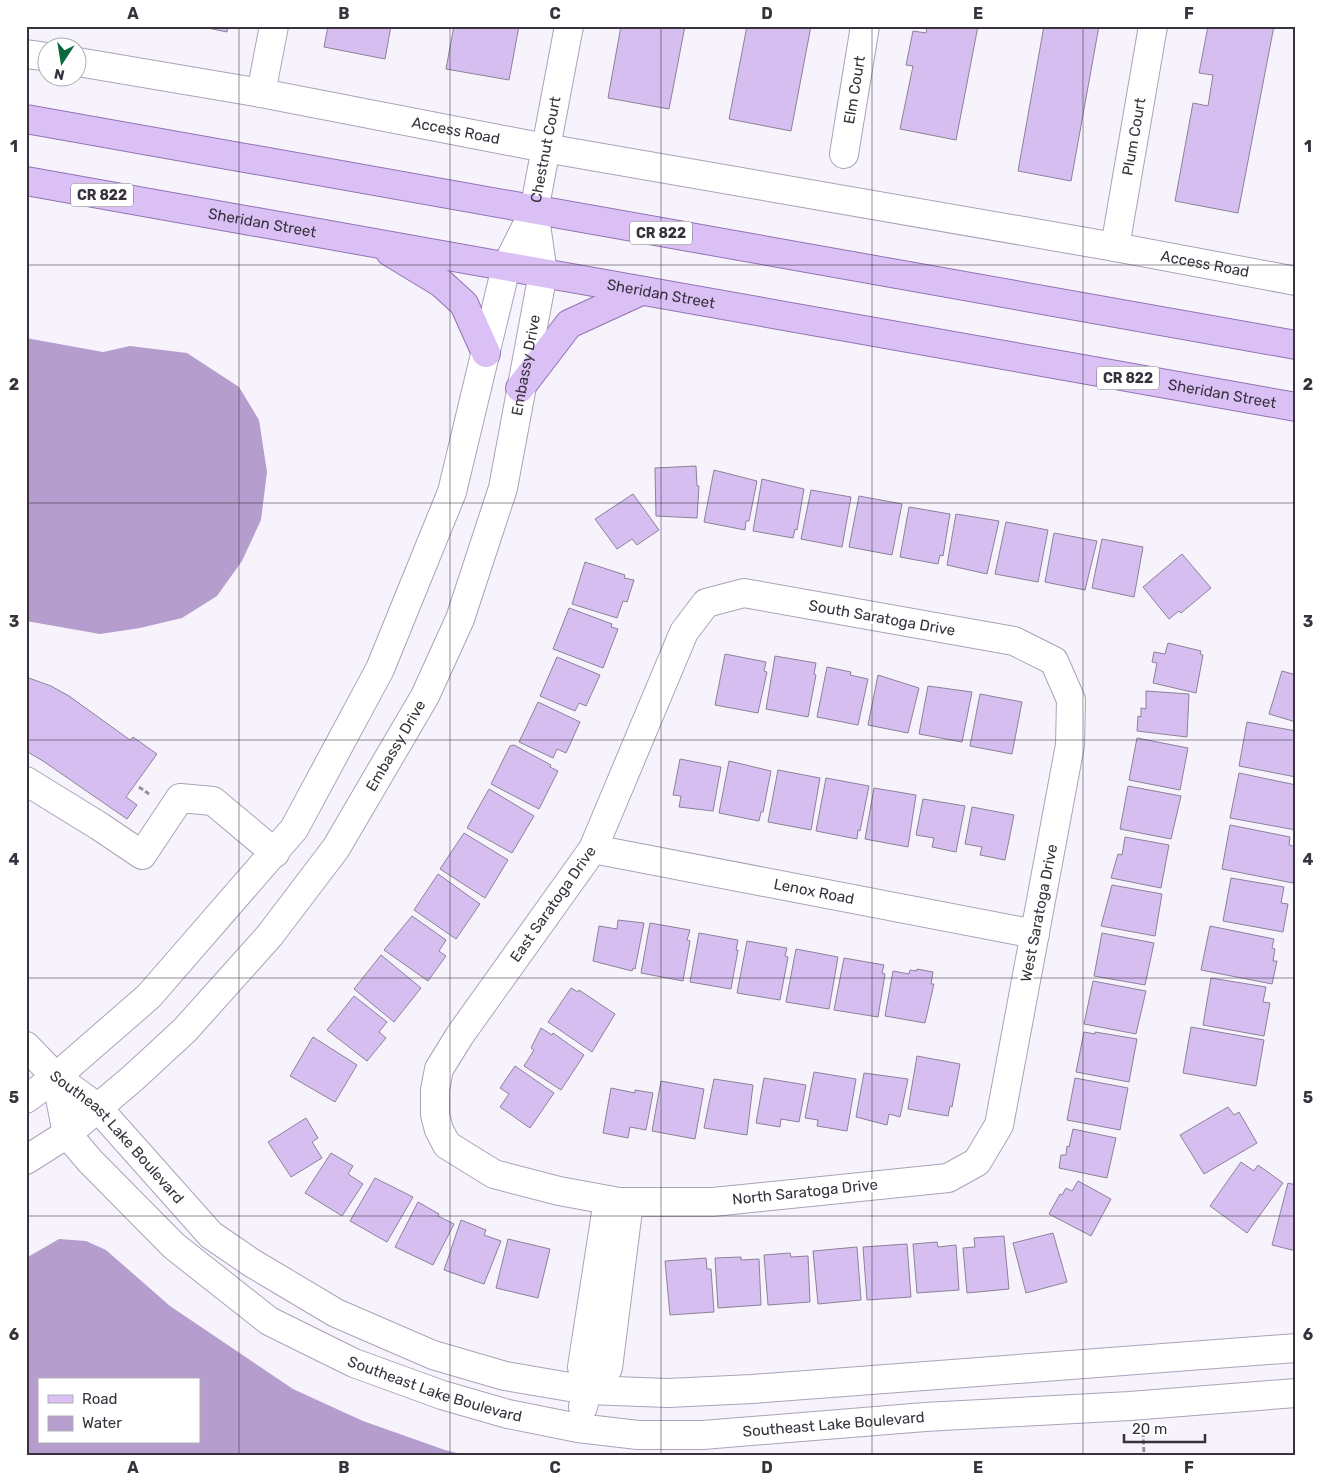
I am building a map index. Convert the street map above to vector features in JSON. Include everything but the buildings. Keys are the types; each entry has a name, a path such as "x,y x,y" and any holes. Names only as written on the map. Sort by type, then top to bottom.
{"main road":[{"name":"CR 822","path":"26,119 534,211 1296,345"},
{"name":"Sheridan Street","path":"26,181 1296,408"},
{"path":"379,244 441,283 464,304 486,353"},
{"path":"520,388 569,324 641,291"}],"street":[{"path":"261,93 274,26"},
{"name":"Chestnut Court","path":"506,267 534,211 569,26"},
{"name":"Elm Court","path":"844,154 865,26"},
{"name":"Plum Court","path":"1115,247 1153,26"},
{"name":"Access Road","path":"88,64 261,93 545,148 1296,280"},
{"name":"Embassy Drive","path":"26,1160 67,1134 133,1078 192,1022 270,936 340,840 425,696 460,619 502,488 543,273 534,211"},
{"path":"26,1099 56,1077 149,996 294,830 380,669 452,492 506,267"},
{"name":"South Saratoga Drive","path":"706,603 744,593 1014,641 1054,662"},
{"name":"East Saratoga Drive","path":"447,1145 439,1130 435,1115 435,1090 439,1069 460,1036 593,849 684,632 706,603"},
{"name":"West Saratoga Drive","path":"977,1162 999,1125 1070,745 1071,700 1054,662"},
{"path":"26,781 92,821 142,855 180,798 213,801 275,852"},
{"name":"Lenox Road","path":"593,849 1035,934"},
{"path":"26,1046 56,1077"},
{"name":"Southeast Lake Boulevard","path":"56,1077 97,1107 211,1235 252,1263 336,1313 433,1355 505,1376 587,1390 668,1393 752,1389 1296,1348"},
{"name":"Southeast Lake Boulevard","path":"56,1077 67,1134 174,1246 269,1321 354,1364 442,1395 508,1414 578,1428 638,1435 703,1436 925,1417 1130,1406 1296,1393"},
{"name":"North Saratoga Drive","path":"447,1145 494,1174 559,1191 619,1201 713,1202 948,1178 977,1162"},
{"path":"578,1428 587,1390 582,1367 619,1201"}],"path":[{"path":"1142,1426 1144,1455"}],"water":[{"path":"26,338 103,352 130,346 187,353 239,387 259,420 267,472 261,520 242,561 217,596 182,618 140,628 100,634 26,621"},
{"path":"59,1239 86,1241 106,1250 170,1306 293,1389 363,1421 445,1450 465,1455 26,1455 26,1258"}]}
